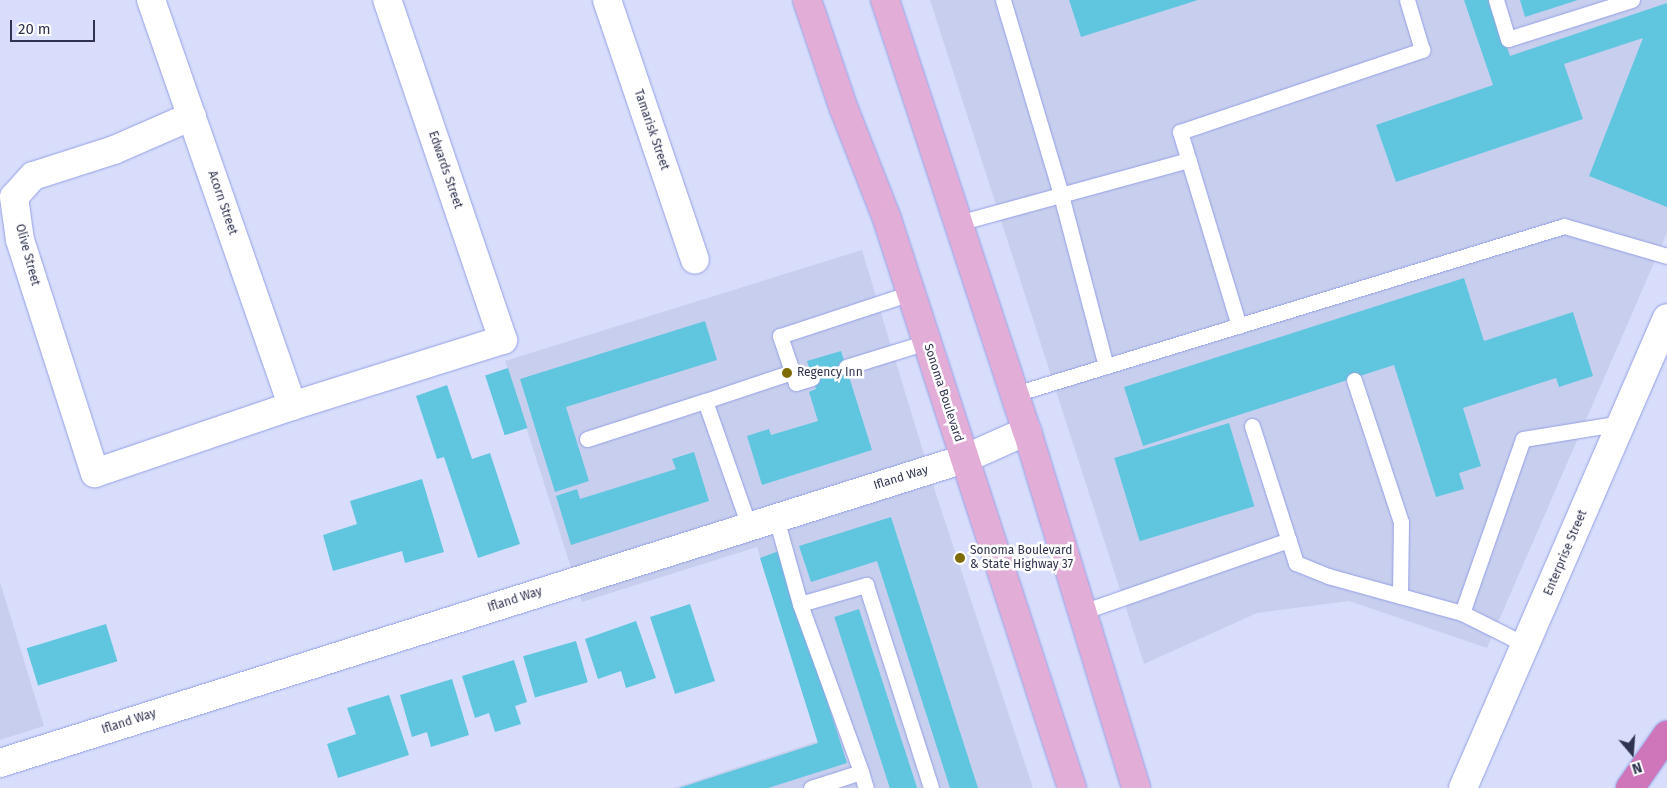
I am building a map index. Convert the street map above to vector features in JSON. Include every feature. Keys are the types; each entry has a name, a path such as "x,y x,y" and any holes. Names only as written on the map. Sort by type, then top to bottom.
{"highway":[{"path":"1630,788 1667,735"}],"main road":[{"name":"Sonoma Boulevard","path":"807,0 911,293 1072,788"},
{"path":"885,0 1027,431 1136,788"}],"street":[{"name":"Acorn Street","path":"151,0 292,406"},
{"name":"Edwards Street","path":"292,406 502,340 387,0"},
{"name":"Tamarisk Street","path":"607,0 695,260"},
{"name":"Olive Street","path":"192,116 114,150 33,176 14,197 20,240 95,473 292,406"},
{"name":"Enterprise Street","path":"1464,788 1667,318"},
{"name":"Ifland Way","path":"0,763 964,459 1027,431"}],"lane":[{"path":"1002,0 1061,195 1106,366"},
{"path":"1239,326 1180,132 1422,50 1407,0"},
{"path":"1496,0 1508,39 1632,0"},
{"path":"958,223 1189,160"},
{"path":"1015,394 1564,226 1667,256"},
{"path":"812,378 796,383 780,336 911,293"},
{"path":"846,367 927,342"},
{"path":"587,439 792,372"},
{"path":"1354,380 1402,522 1400,596"},
{"path":"705,401 749,526"},
{"path":"1462,613 1523,439 1622,423"},
{"path":"1252,426 1296,563 1328,576 1462,613 1526,645"},
{"path":"776,518 800,604 866,788"},
{"path":"1082,612 1289,540"},
{"path":"800,604 866,584 931,788"},
{"path":"811,788 861,772"}],"shaded area":[{"path":"930,0 1667,0 1667,233 1487,648 1349,601 1257,613 1144,664"},
{"path":"862,250 935,491 1033,788 673,788 818,741 757,547 582,602 505,361"},
{"path":"0,582 44,726 0,740"}],"building":[{"path":"1069,0 1198,0 1081,37"},
{"path":"1464,0 1491,0 1510,56 1667,3 1667,207 1589,176 1643,38 1564,64 1583,119 1396,182 1376,125 1493,85"},
{"path":"1520,0 1578,0 1525,17"},
{"path":"1464,278 1484,341 1573,312 1593,376 1559,387 1556,378 1463,408 1481,466 1459,473 1464,489 1436,497 1394,365 1143,446 1124,387"},
{"path":"705,321 717,360 566,407 589,481 555,492 520,379"},
{"path":"841,351 872,450 762,485 747,436 769,429 771,435 818,421 809,392 816,389 807,361"},
{"path":"508,368 527,428 505,435 485,375"},
{"path":"447,385 472,459 490,453 520,544 478,558 444,457 437,459 416,396"},
{"path":"1229,423 1254,506 1140,541 1114,458"},
{"path":"694,452 709,501 571,545 556,496 577,489 580,499 676,469 672,459"},
{"path":"422,479 444,552 405,563 402,551 333,571 323,535 357,524 350,501"},
{"path":"891,517 978,788 950,788 877,561 811,582 799,546"},
{"path":"779,551 847,763 768,788 679,788 818,743 760,558"},
{"path":"690,604 715,681 675,694 650,617"},
{"path":"859,609 917,788 890,788 834,617"},
{"path":"636,621 656,678 626,688 621,671 598,679 585,639"},
{"path":"106,624 117,661 38,686 27,648"},
{"path":"576,641 588,682 535,697 523,656"},
{"path":"514,660 527,702 515,706 521,724 495,732 489,713 475,718 462,676"},
{"path":"452,679 469,735 431,747 427,732 412,737 400,695"},
{"path":"389,695 409,755 338,778 327,744 356,734 347,708"}],"place":[{"name":"Regency Inn","path":"787,373"},
{"name":"Sonoma Boulevard & State Highway 37","path":"960,558"}]}
